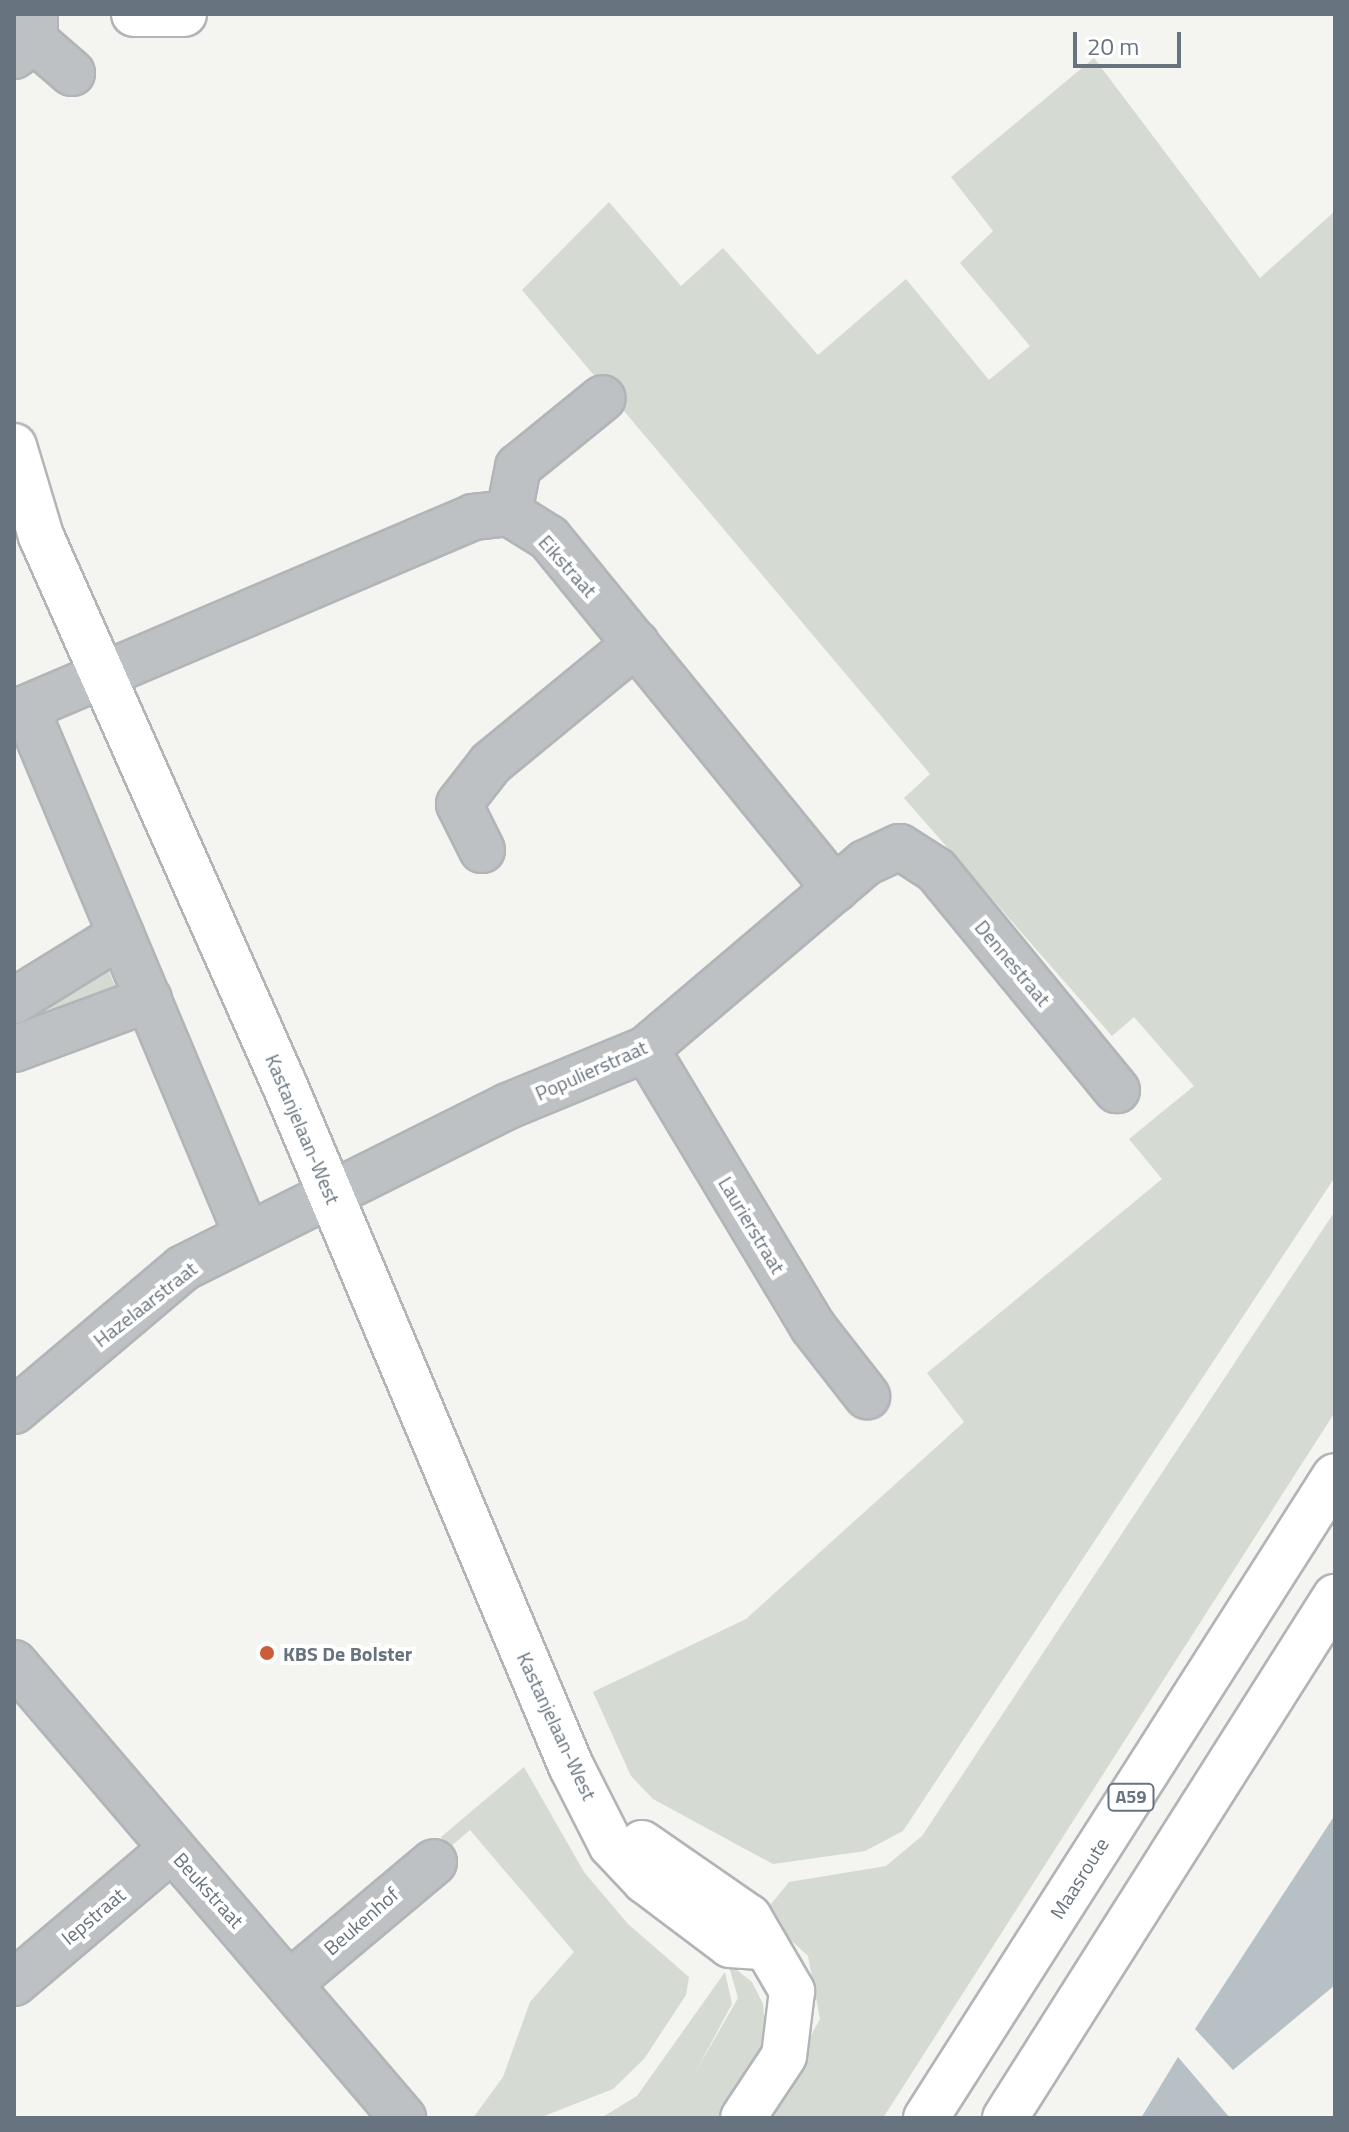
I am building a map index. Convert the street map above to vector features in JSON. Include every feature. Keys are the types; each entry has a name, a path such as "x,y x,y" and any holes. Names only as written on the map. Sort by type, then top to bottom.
{"main road":[{"path":"134,14 184,14"},
{"name":"Kastanjelaan-West","path":"14,446 41,536 107,674 331,1194 571,1766 596,1811 749,1917 761,1947 792,1991 792,2035 743,2118"},
{"name":"Maasroute","path":"926,2118 1335,1476"},
{"path":"1005,2118 1335,1597"}],"street":[{"path":"28,37 72,73"},
{"path":"247,1235 149,999 20,710 473,517 509,513 518,467 603,398"},
{"name":"Eikstraat","path":"509,513 549,538 835,889"},
{"path":"482,850 459,804 491,763 636,644"},
{"name":"Populierstraat","path":"331,1194 508,1106 646,1049 835,889 900,847"},
{"name":"Dennestraat","path":"900,847 936,870 1117,1090"},
{"path":"14,1001 121,935"},
{"path":"14,1049 149,999"},
{"name":"Laurierstraat","path":"646,1049 813,1327 867,1396"},
{"name":"Hazelaarstraat","path":"14,1411 183,1268 331,1194"},
{"name":"Beukstraat","path":"14,1663 403,2118"},
{"name":"Iepstraat","path":"14,1983 172,1849"},
{"name":"Beukenhof","path":"290,1983 434,1862"}],"shaded area":[{"path":"1094,58 1260,278 1335,211 1335,1177 903,1831 865,1851 773,1864 653,1799 631,1776 593,1692 746,1619 964,1422 927,1373 1162,1179 1129,1139 1194,1086 1134,1017 1112,1036 904,798 930,774 522,290 609,202 681,286 723,248 818,355 906,279 989,380 1030,346 960,263 993,231 951,177"},
{"path":"105,962 119,995 14,1037 14,1017"},
{"path":"1335,1211 1335,1412 883,2118 766,2118 820,2019 808,1956 763,1914 789,1882 886,1866 922,1836"},
{"path":"524,1767 584,1872 628,1924 689,1977 686,1995 644,2059 613,2089 539,2118 473,2118 503,2077 530,2002 574,1952 470,1830 449,1848 441,1837"},
{"path":"1335,1815 1335,1985 1233,2070 1195,2029"},
{"path":"728,1963 752,1982 763,2004 766,2039 721,2118 601,2118 637,2096 725,1972 732,2004 695,2073 738,1998"},
{"path":"1178,2057 1230,2118 1141,2118"}],"place":[{"name":"KBS De Bolster","path":"267,1653"}]}
